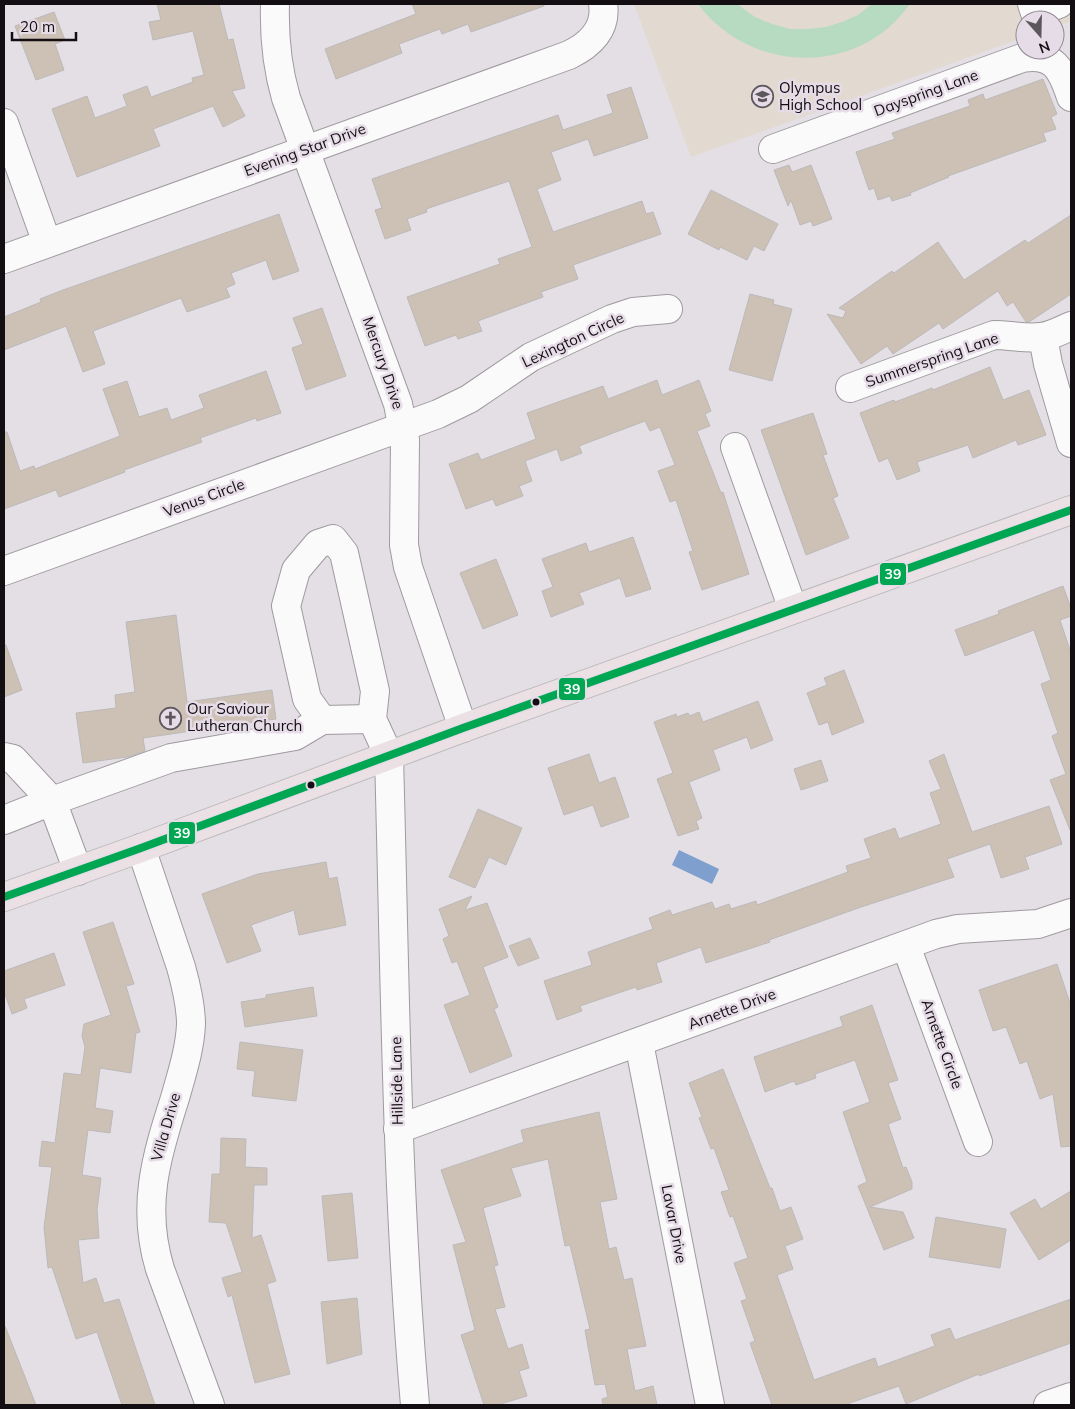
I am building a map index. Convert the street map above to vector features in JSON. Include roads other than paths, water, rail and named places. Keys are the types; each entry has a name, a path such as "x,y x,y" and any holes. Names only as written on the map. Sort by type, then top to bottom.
{"main road":[{"path":"4,897 463,728 1071,510"}],"street":[{"name":"Mercury Drive","path":"275,4 274,27 280,76 305,150 355,282 404,426 406,454 404,546 408,567 463,728"},
{"path":"1032,4 1035,13 1060,4"},
{"name":"Evening Star Drive","path":"4,259 569,55 588,44 594,38 601,17"},
{"name":"Dayspring Lane","path":"773,148 1022,58 1034,56 1052,62 1062,72 1071,97"},
{"path":"4,123 47,243"},
{"name":"Lexington Circle","path":"404,426 459,405 523,362 612,319 633,312 668,309"},
{"name":"Summerspring Lane","path":"850,388 994,335 1011,335 1023,338 1043,337 1071,326"},
{"path":"1043,337 1048,364 1071,443"},
{"name":"Venus Circle","path":"4,571 404,426"},
{"path":"735,448 793,609"},
{"path":"322,720 307,699 286,606 296,570 318,544 333,539 344,553 373,682 375,692 372,719 389,756"},
{"path":"4,820 171,758 295,736 322,720 372,719"},
{"name":"Hillside Lane","path":"389,756 398,1129 407,1303 416,1405"},
{"path":"4,757 13,759 52,801 78,871"},
{"name":"Villa Drive","path":"141,848 181,968 189,1002 191,1022 186,1060 154,1171 150,1211 151,1231 160,1269 210,1405"},
{"name":"Arnette Drive","path":"398,1129 936,934 958,929 1038,924 1071,913"},
{"name":"Arnette Circle","path":"906,946 978,1142"},
{"name":"Lavar Drive","path":"639,1043 710,1405"},
{"path":"1048,1405 1071,1397"}],"water":[{"path":"679,850 719,869 712,884 672,865"}],"place":[{"name":"Olympus High School","path":"763,97"},
{"name":"Our Saviour Lutheran Church","path":"171,718"}]}
